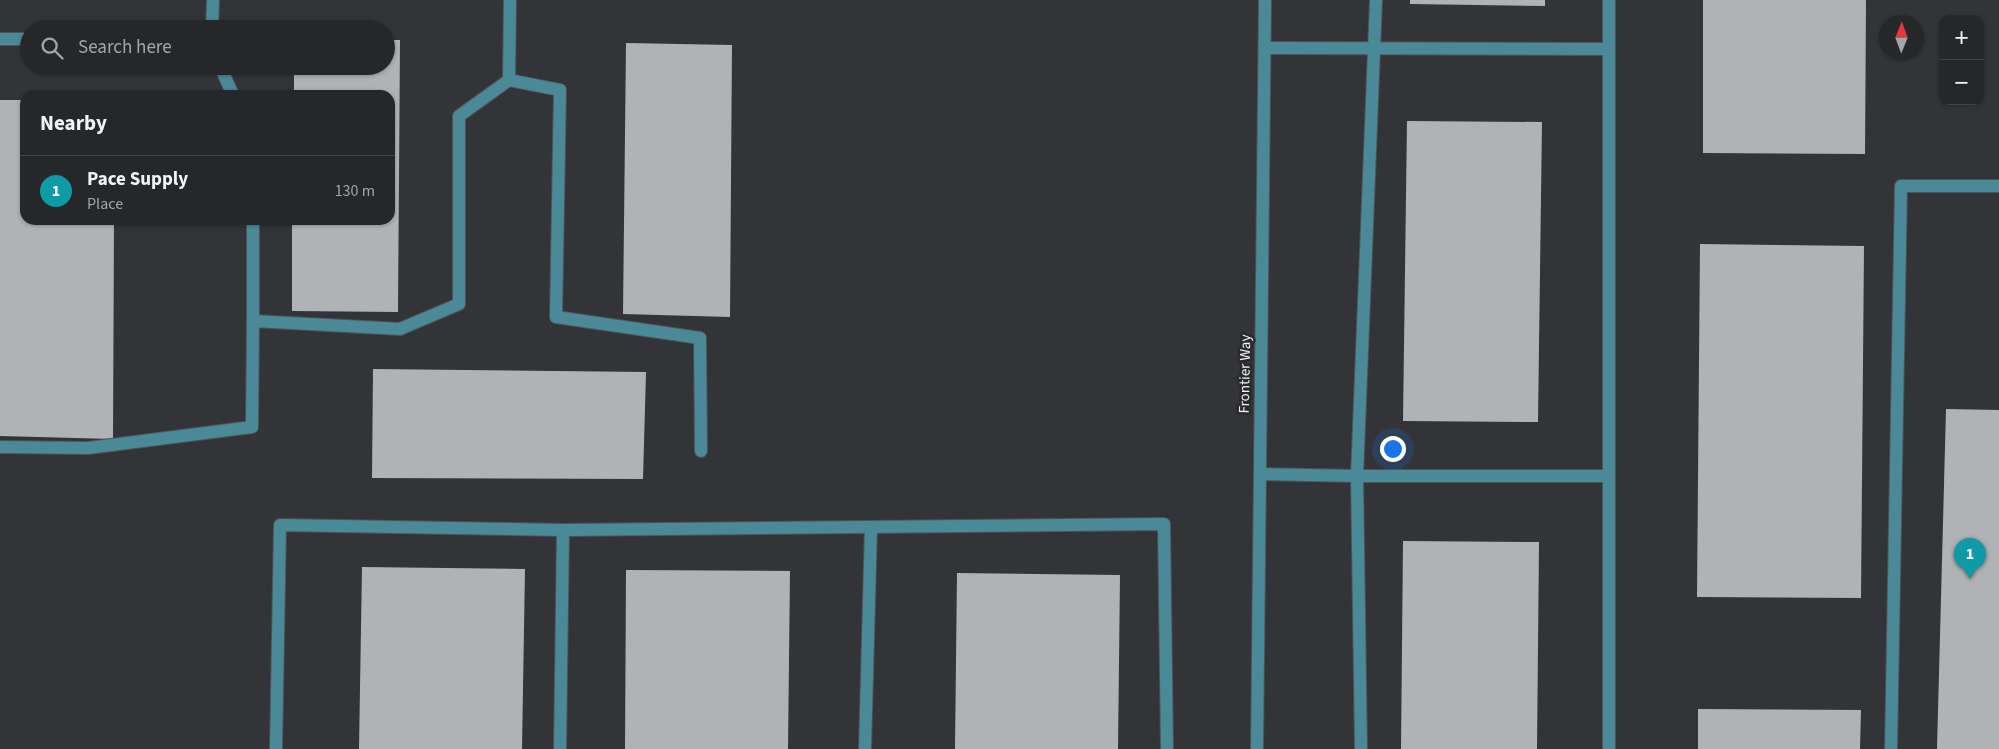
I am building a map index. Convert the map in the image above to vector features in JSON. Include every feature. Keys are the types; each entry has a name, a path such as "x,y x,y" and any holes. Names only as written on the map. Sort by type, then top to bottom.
{"street":[{"path":"213,20 214,0"},
{"path":"509,80 510,0"},
{"name":"Frontier Way","path":"1257,749 1265,0"},
{"path":"1360,749 1357,476 1376,0"},
{"path":"1609,0 1609,749"},
{"path":"0,39 20,39"},
{"path":"1265,48 1609,49"},
{"path":"224,75 231,90"},
{"path":"253,321 400,329 458,304 459,116 509,80 560,90 556,317 700,338 701,451"},
{"path":"1891,749 1901,186 1999,186"},
{"path":"0,447 88,448 252,427 253,225"},
{"path":"1260,474 1609,476"},
{"path":"276,749 280,525 563,530 1164,524 1167,749"},
{"path":"866,749 871,527"},
{"path":"560,749 563,530"}],"building":[{"path":"1410,0 1545,0 1545,6 1410,4"},
{"path":"1703,0 1866,0 1865,154 1703,153"},
{"path":"395,40 400,40 398,312 292,311 292,225 395,225 395,90 294,90 294,75 395,75"},
{"path":"626,43 732,45 730,317 623,314"},
{"path":"0,100 20,100 20,225 114,225 113,439 0,436"},
{"path":"1407,121 1542,122 1538,422 1403,421"},
{"path":"1700,244 1864,246 1861,598 1697,597"},
{"path":"373,369 646,372 643,479 372,478"},
{"path":"1946,409 1999,410 1999,749 1937,749"},
{"path":"1403,541 1539,542 1537,749 1401,749"},
{"path":"362,567 525,569 522,749 359,749"},
{"path":"626,570 790,571 788,749 625,749"},
{"path":"957,573 1120,575 1118,749 955,749"},
{"path":"1698,709 1861,710 1860,749 1698,749"}],"place":[{"name":"Pace Supply","path":"1970,579"}]}
